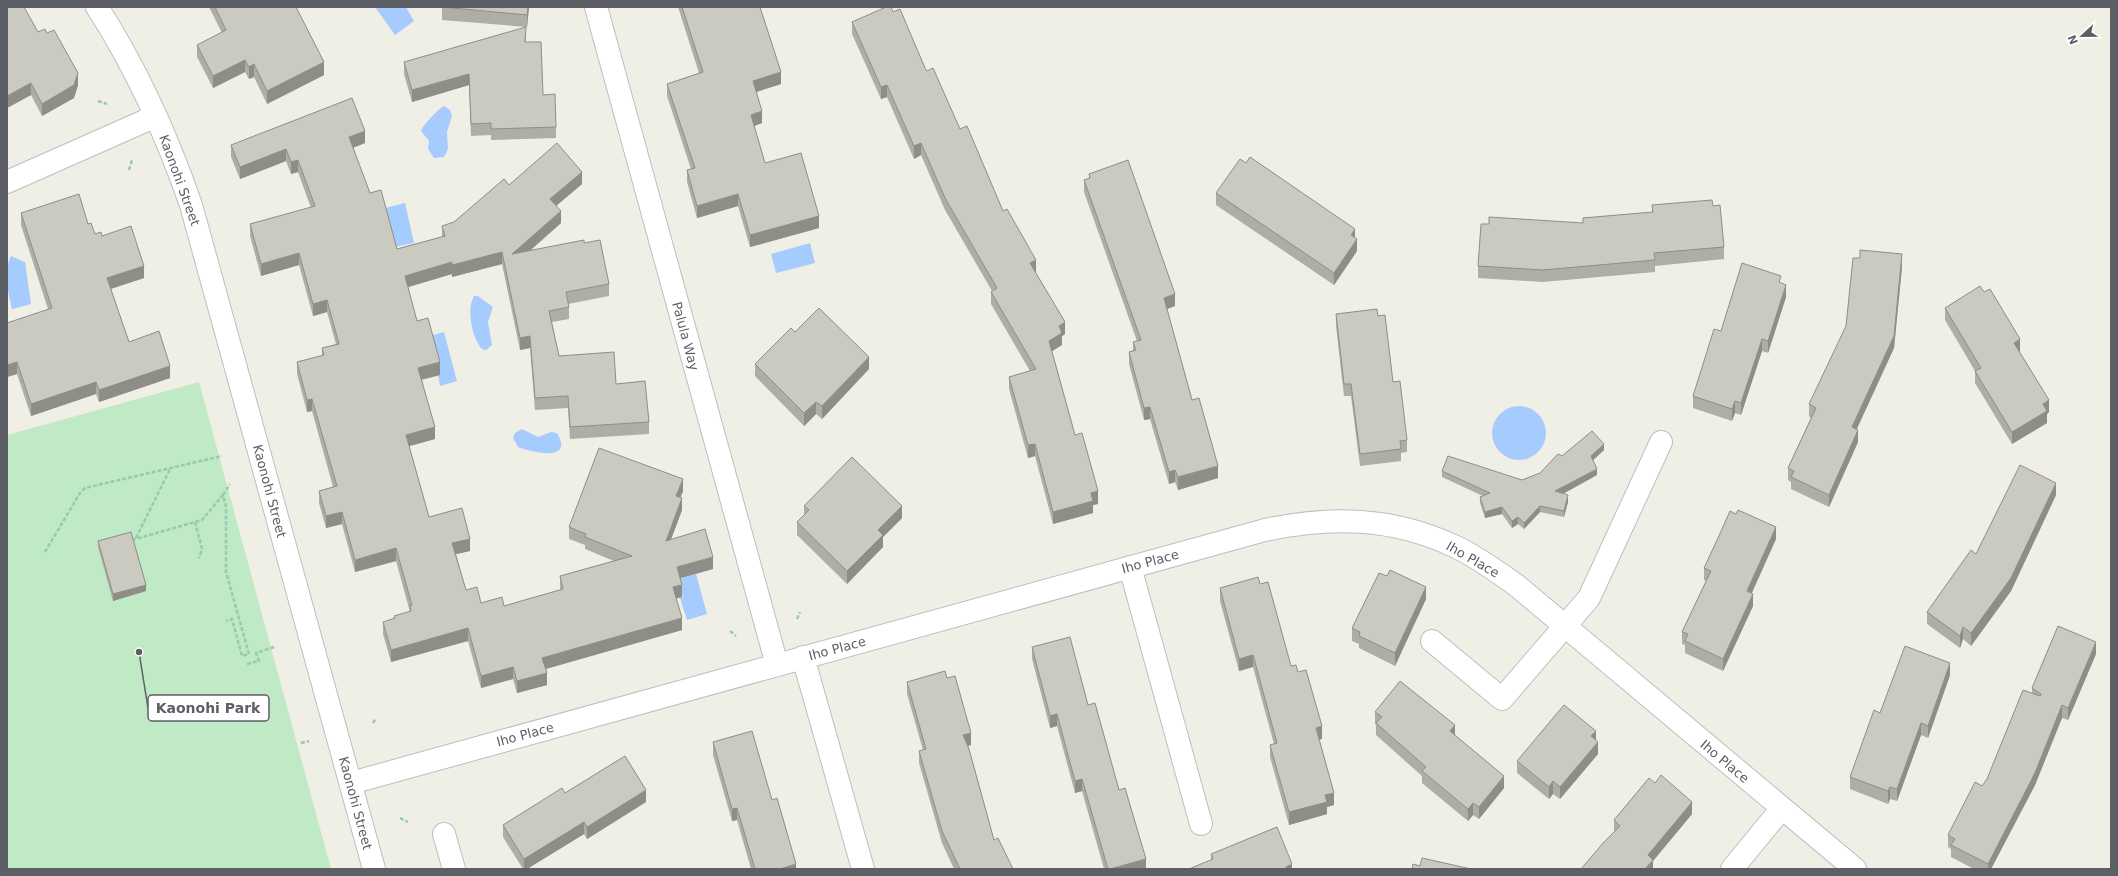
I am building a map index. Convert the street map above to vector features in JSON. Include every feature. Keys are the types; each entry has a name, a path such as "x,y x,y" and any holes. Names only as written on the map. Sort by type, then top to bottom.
{"street":[{"name":"Kaonohi Street","path":"97,7 136,75 156,116 191,205 374,869"},
{"name":"Palula Way","path":"596,7 777,665"},
{"path":"7,182 156,116"},
{"path":"1432,641 1502,699 1589,598 1661,442"},
{"name":"Iho Place","path":"351,783 1265,530 1300,523 1333,520 1367,521 1397,526 1425,534 1455,546 1484,562 1516,585 1855,869"},
{"path":"1130,567 1201,824"},
{"path":"803,657 863,869"},
{"path":"1732,869 1782,808"},
{"path":"444,834 454,869"}],"path":[{"path":"98,101 107,104"},
{"path":"129,170 132,160"},
{"path":"45,552 80,493 85,488 222,456"},
{"path":"136,539 170,469"},
{"path":"132,540 202,520 223,495 230,484"},
{"path":"223,495 226,506 226,572 249,654 242,656 232,619 226,621"},
{"path":"195,522 202,549 199,558"},
{"path":"797,619 800,612"},
{"path":"730,631 736,636"},
{"path":"247,664 259,661 256,652 274,647"},
{"path":"373,723 376,718"},
{"path":"301,743 309,741"},
{"path":"400,818 408,822"}],"green space":[{"path":"199,382 331,869 7,869 7,435"}],"water":[{"path":"375,7 406,7 414,21 395,35"},
{"path":"444,106 450,110 452,116 447,132 448,149 444,157 434,158 428,149 429,141 421,131 431,117"},
{"path":"405,203 414,243 394,247 385,208"},
{"path":"810,243 815,263 776,273 771,254"},
{"path":"11,256 25,262 31,304 12,309 7,276 7,269"},
{"path":"474,296 478,296 493,307 488,322 492,345 486,350 482,349 478,344 471,323 470,308"},
{"path":"444,332 457,381 440,386 438,375 440,374 430,336"},
{"path":"1514,406 1524,406 1534,410 1542,418 1546,428 1546,438 1542,448 1534,456 1524,460 1514,460 1504,456 1496,448 1492,438 1492,428 1496,418 1504,410"},
{"path":"522,429 538,437 551,432 557,433 561,442 560,449 556,452 541,453 518,447 513,438 515,433"},
{"path":"696,574 707,614 687,620 680,598 683,597 678,579"}],"building":[{"path":"7,7 24,7 38,32 45,29 47,33 54,30 78,73 74,85 42,104 31,83 7,96"},
{"path":"215,7 296,7 324,62 267,91 254,64 249,67 245,60 213,76 197,45 226,30"},
{"path":"442,7 528,7 527,15"},
{"path":"682,7 760,7 781,72 753,81 762,111 751,115 765,163 801,153 819,216 750,235 738,194 697,206 687,170 695,168 667,84 703,72"},
{"path":"886,7 891,7 893,12 900,9 925,68 927,71 933,68 960,129 967,126 1003,211 1007,209 1036,260 1030,263 1065,322 1059,326 1062,333 1049,341 1075,435 1082,433 1098,491 1091,493 1093,501 1053,512 1035,444 1028,445 1009,377 1036,369 991,292 997,288 945,198 921,143 914,146 887,85 881,87 852,22"},
{"path":"526,27 525,42 541,42 543,95 555,94 556,127 491,129 491,123 471,124 469,74 412,90 404,62"},
{"path":"352,98 365,131 349,137 370,193 381,190 397,249 445,236 442,226 454,222 504,179 509,185 557,143 582,172 550,199 561,211 512,254 584,240 584,243 600,240 609,284 566,292 569,307 549,311 559,356 614,352 616,384 645,381 649,422 570,427 568,396 535,398 530,336 520,338 502,252 452,265 452,262 405,276 417,321 428,318 440,362 418,368 435,427 406,435 429,517 462,508 470,539 452,543 466,590 477,587 481,603 502,597 504,606 563,589 560,576 632,556 585,537 586,534 569,527 599,448 683,479 676,496 682,498 666,541 705,529 713,557 677,567 682,585 673,587 682,618 542,658 547,673 517,681 513,667 481,676 468,628 391,650 383,622 395,618 394,616 411,611 410,605 412,605 396,548 355,560 342,512 326,516 319,491 337,486 312,399 307,400 297,362 324,355 322,348 339,344 327,300 313,304 299,253 261,264 250,224 315,206 298,160 291,162 286,149 240,167 231,145"},
{"path":"1250,157 1355,229 1351,235 1357,239 1334,273 1216,193 1240,159 1246,163"},
{"path":"1128,160 1175,294 1164,298 1192,400 1199,398 1218,466 1178,477 1175,470 1169,472 1150,407 1144,408 1129,352 1136,350 1133,342 1141,340 1084,180 1090,178 1089,174"},
{"path":"79,194 88,224 91,223 95,234 101,232 102,236 131,226 144,266 107,278 129,342 159,331 170,366 99,390 96,382 31,404 17,362 7,365 7,323 52,308 21,213"},
{"path":"1712,200 1713,206 1720,205 1724,247 1654,253 1655,260 1543,270 1478,266 1481,224 1489,224 1489,217 1583,223 1583,218 1653,212 1652,205"},
{"path":"1860,250 1902,254 1894,336 1852,427 1858,430 1829,495 1791,477 1794,471 1788,468 1816,408 1809,404 1846,326 1853,258 1860,258"},
{"path":"1742,263 1781,276 1779,282 1786,285 1768,341 1762,339 1741,403 1735,401 1732,409 1693,396 1714,329 1721,331"},
{"path":"1980,286 1984,292 1990,289 2020,339 2014,343 2049,400 2043,404 2047,411 2012,432 1975,371 1981,368 1945,308"},
{"path":"819,308 869,357 822,406 816,402 804,413 755,364 791,328 795,332"},
{"path":"1377,309 1378,316 1385,315 1393,382 1400,381 1407,440 1400,441 1401,449 1360,454 1351,384 1344,384 1336,314"},
{"path":"1592,431 1604,444 1591,456 1597,469 1555,491 1568,495 1564,511 1540,506 1524,523 1518,517 1512,521 1502,507 1485,512 1480,497 1490,493 1442,471 1448,456 1522,480 1540,473 1558,454 1562,456"},
{"path":"852,457 902,506 878,530 883,535 847,571 797,522 809,510 804,506"},
{"path":"2020,465 2056,483 2011,578 1971,633 1963,627 1960,636 1927,612 1971,550 1976,554"},
{"path":"1738,510 1776,527 1747,591 1753,594 1723,659 1685,641 1688,634 1682,632 1711,571 1704,568 1730,511 1736,514"},
{"path":"131,532 146,585 113,594 98,541"},
{"path":"1390,570 1426,587 1395,653 1359,636 1360,632 1352,628 1379,573 1387,576"},
{"path":"1258,577 1260,584 1268,582 1291,666 1296,665 1298,672 1306,670 1322,726 1316,728 1334,793 1325,795 1327,802 1289,812 1270,745 1277,743 1253,655 1239,659 1220,588"},
{"path":"2058,626 2096,642 2068,708 2062,705 2035,773 1988,864 1951,845 1955,839 1948,835 1975,782 1982,786 1987,779 2023,690 2040,696 2041,694 2032,688"},
{"path":"1070,637 1088,705 1095,703 1119,790 1125,788 1146,859 1110,869 1108,869 1082,779 1075,781 1057,714 1050,716 1032,647"},
{"path":"1905,646 1950,663 1928,726 1921,723 1897,789 1890,787 1888,791 1850,777 1874,710 1880,713"},
{"path":"945,671 947,678 955,676 971,733 963,735 969,749 994,840 998,838 1013,869 960,869 942,831 919,751 926,749 907,682"},
{"path":"1400,681 1455,725 1450,731 1504,776 1479,807 1473,803 1468,809 1422,771 1426,767 1376,723 1382,717 1375,712"},
{"path":"1564,705 1596,731 1591,736 1598,742 1560,787 1553,781 1549,787 1517,761"},
{"path":"752,731 772,800 777,798 796,864 780,869 755,869 737,808 732,809 713,742"},
{"path":"625,756 646,790 587,827 584,822 524,859 503,825 562,788 565,793"},
{"path":"1661,775 1692,802 1648,855 1653,860 1645,869 1581,869 1620,826 1614,820 1649,778 1655,783"},
{"path":"1277,827 1292,864 1286,867 1287,869 1189,869 1213,859 1211,854"},
{"path":"1422,858 1471,869 1412,869 1413,864 1420,866"}],"place":[{"name":"Kaonohi Park","path":"139,652"}]}
